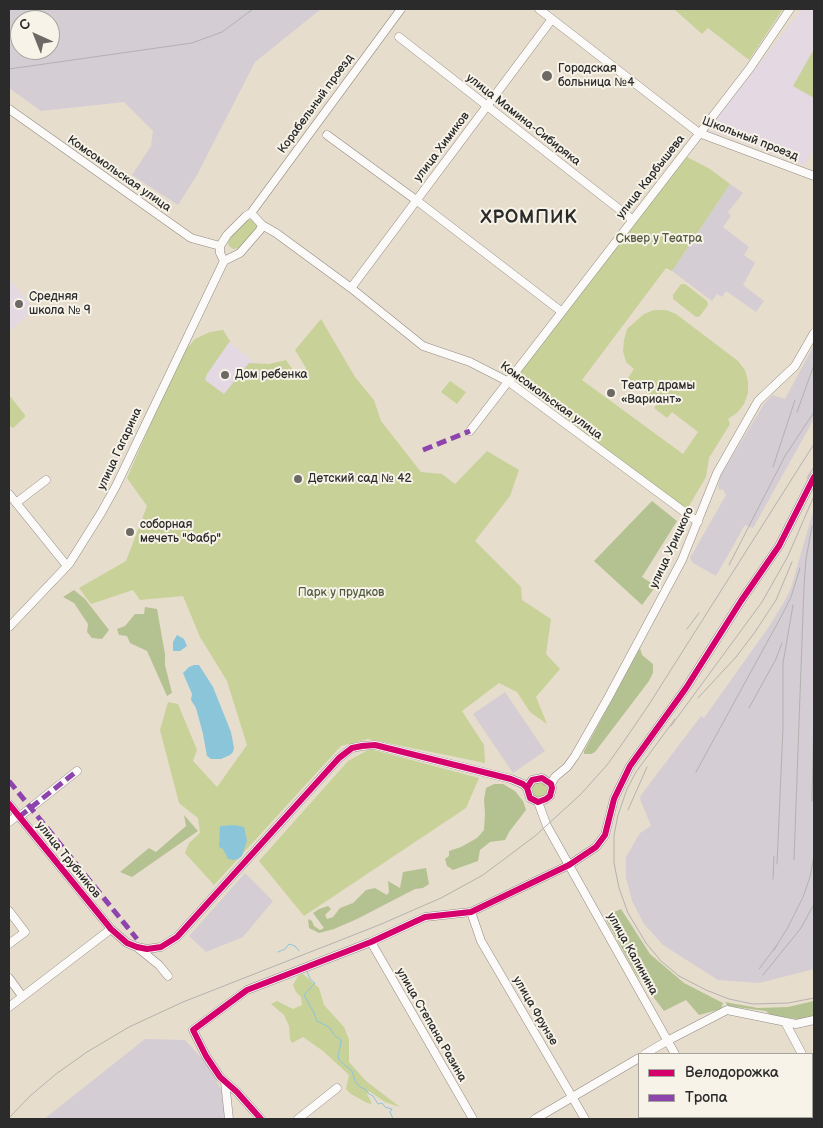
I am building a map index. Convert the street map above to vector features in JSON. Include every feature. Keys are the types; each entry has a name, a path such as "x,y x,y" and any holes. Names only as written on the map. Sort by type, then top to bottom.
{"street":[{"name":"Корабельный проезд","path":"220,246 227,235 251,213 401,9"},
{"name":"Школьный проезд","path":"539,9 699,134 814,176"},
{"name":"улица Карбышева","path":"470,431 756,61 790,9"},
{"name":"улица Химиков","path":"350,288 552,19"},
{"name":"улица Мамина-Сибиряка","path":"399,38 632,220"},
{"name":"Комсомольская улица","path":"9,109 191,238 220,246"},
{"path":"326,135 416,200 562,312"},
{"name":"Комсомольская улица","path":"251,213 262,225 276,233 350,288 423,346 470,362 509,382 698,522"},
{"path":"220,246 220,253 224,261 232,258 240,253 256,236 262,225"},
{"name":"улица Гагарина","path":"9,627 66,566 101,513 116,486 224,261"},
{"name":"улица Урицкого","path":"551,780 567,767 600,713 682,560 716,473 758,401 795,366 814,333"},
{"path":"261,1119 237,1092 225,1082 206,1056 193,1030 247,990 371,942 425,917 471,912 569,865 590,851 603,839 614,799 630,766 686,688 741,601 779,546 814,477"},
{"path":"16,503 46,480"},
{"path":"9,494 66,566"},
{"path":"137,947 147,949 161,947 177,938 339,758 352,748 375,745 511,779 526,785"},
{"path":"9,822 77,771"},
{"path":"537,778 551,780 550,796 540,803 530,798 526,785 537,778"},
{"name":"улица Калинина","path":"540,803 547,826 674,1053"},
{"name":"улица Трубников","path":"9,804 111,929 159,965 168,976"},
{"path":"9,910 25,932 9,944"},
{"name":"улица Фрунзе","path":"471,912 481,941 584,1119"},
{"path":"9,1006 111,929"},
{"name":"улица Степана Разина","path":"371,942 473,1119"},
{"path":"9,978 22,996"},
{"path":"647,1053 727,1010 796,1024 814,1020"},
{"path":"785,1022 801,1053"},
{"path":"535,1119 638,1059"},
{"path":"225,1082 230,1119"},
{"path":"298,1119 337,1088"}],"shaded area":[{"path":"9,9 321,9 255,62 197,175 178,205 132,175 151,146 153,131 124,102 41,111 9,88"},
{"path":"802,9 814,9 814,150 804,165 710,130 709,128"},
{"path":"730,184 743,193 728,212 731,216 723,227 749,247 744,255 755,263 743,285 764,301 756,312 726,291 722,297 717,294 712,301 672,271"},
{"name":"Средняя школа № 9","path":"9,279 35,310 9,331"},
{"name":"Дом ребенка","path":"215,330 267,373 232,416 184,378"},
{"path":"814,345 814,419 753,528 745,525 716,576 693,563 690,558 726,495 723,489 719,490 718,486 721,475 764,404 772,395 785,399"},
{"path":"814,508 814,969 759,983 718,980 663,945 644,924 632,901 626,878 626,857 640,833 651,826 640,799 641,795 701,716 704,718 768,628 784,602 791,588"},
{"path":"505,692 545,751 513,773 473,714"},
{"path":"245,873 273,901 243,937 206,952 189,936"},
{"path":"145,1039 185,1040 209,1066 227,1102 225,1119 44,1119"}],"green space":[{"path":"674,9 783,9 749,60 708,28 702,34"},
{"path":"814,49 814,98 793,86"},
{"name":"Сквер у Театра","path":"687,157 710,169 730,184 672,271 666,268 582,380 683,454 698,432 672,412 667,418 654,408 659,402 628,378 634,369 626,362 623,351 627,329 644,314 654,310 666,310 676,314 738,361 745,370 748,381 748,393 744,404 737,413 728,419 730,424 709,458 706,477 686,511 514,378"},
{"path":"253,219 259,227 241,248 233,249 229,246 228,243 232,233 245,220"},
{"path":"681,284 685,284 707,301 708,305 700,316 696,317 673,299 673,295"},
{"name":"Парк у прудков","path":"321,319 355,377 374,400 381,421 421,472 442,474 455,484 487,451 519,470 510,496 475,541 521,587 522,600 551,619 546,654 560,669 536,697 547,724 530,712 517,692 499,683 462,711 484,745 485,763 368,739 341,746 214,885 185,853 189,843 200,833 198,818 179,803 160,730 168,702 178,704 197,750 193,761 217,787 247,745 227,681 200,637 183,596 140,600 133,590 91,604 79,588 126,561 147,506 127,478 181,355 195,339 210,332 223,330 230,341 207,374 205,380 224,394 249,363 269,364 286,360 299,379 306,368 295,350"},
{"path":"450,381 466,392 457,404 441,392"},
{"path":"9,395 25,415 13,428 9,426"},
{"path":"652,501 677,521 642,577 656,586 642,605 594,561"},
{"path":"74,590 85,599 109,630 102,639 92,638 87,632 88,624 74,603 63,597"},
{"path":"145,607 157,609 165,654 165,665 172,693 167,696 147,651 130,643 127,636 119,635 117,629 125,626 135,614 144,614"},
{"path":"640,648 642,655 653,664 653,673 649,681 595,752 584,754 584,751"},
{"path":"370,749 479,778 466,808 304,916 259,861 348,761"},
{"path":"536,782 542,782 547,787 545,796 536,798 531,793 531,787"},
{"path":"494,784 503,784 515,791 523,801 526,810 505,840 490,842 480,850 478,861 453,870 447,866 445,859 449,856 449,851 477,838 484,830 486,788"},
{"path":"184,815 198,831 132,877 120,872 149,848 156,852 186,826"},
{"path":"426,868 429,884 423,888 415,889 334,929 319,933 309,928 308,919 320,930 324,928 313,913 319,909 328,906 331,909 325,915 327,919 333,917 340,908 353,903 366,890 375,888 387,895 389,892 388,881 400,888 403,872"},
{"path":"621,909 650,954 684,983 723,1003 721,1009 699,1015 686,1000 664,1011 636,974 604,916"},
{"path":"303,974 319,988 324,1005 344,1027 349,1040 349,1062 366,1081 400,1107 385,1102 369,1091 367,1094 372,1104 351,1094 346,1089 349,1075 323,1051 303,1037 292,1043 289,1026 284,1015 271,1004 277,1001 293,1009 302,1005 301,997 293,985 298,976"},
{"path":"814,1001 814,1016 804,1020 770,1015 766,1011 728,1006 725,1002 758,1008 788,1007"}],"water":[{"path":"177,635 184,639 187,646 180,651 173,651 173,642"},
{"path":"194,665 199,665 213,687 231,732 233,752 221,759 211,759 207,756 196,708 191,700 192,694 183,673"},
{"path":"235,825 244,827 247,840 242,856 234,860 228,859 223,849 219,847 220,826"}],"waterway":[{"path":"278,952 285,949 289,944 295,946 299,951"},
{"path":"307,971 310,979 315,983 304,995 317,1021 329,1027 335,1036 341,1040 338,1054 339,1060 352,1071 355,1081 373,1096 378,1104 382,1103 385,1107 392,1109 390,1112 393,1119"}],"railway":[{"path":"9,69 192,43 222,32 253,9"},
{"path":"797,412 814,365"},
{"path":"773,467 795,400"},
{"path":"729,565 785,456 814,412"},
{"path":"9,1118 30,1096 56,1074 87,1052 129,1027 183,1002 379,925 441,898 483,875 535,836 580,795 607,765 622,744 814,444"},
{"path":"807,478 814,467"},
{"path":"671,726 762,602 788,556 814,496"},
{"path":"794,860 804,586 806,559 812,526"},
{"path":"698,698 736,657 755,632 776,600 792,562"},
{"path":"696,772 782,615 791,597 800,568"},
{"path":"777,864 783,728 783,663 793,605"},
{"path":"687,629 699,613"},
{"path":"749,708 776,659 782,643"},
{"path":"812,801 814,710"},
{"path":"675,719 636,772 627,789 618,815 614,835 614,863 619,888 628,913 646,943 661,961 679,976 706,990 729,999 753,1004 788,1003 814,998"},
{"path":"628,810 647,767"},
{"path":"773,879 774,856"},
{"path":"774,950 803,897 810,877 814,856"},
{"path":"763,975 801,928 814,904"},
{"path":"759,969 777,945"}],"marked path":[{"path":"423,450 470,431"},
{"path":"19,817 77,771"},
{"path":"9,781 137,939"}],"cycle path":[{"path":"261,1119 237,1092 220,1077 206,1056 193,1030 247,990 371,942 425,917 471,912 569,865 596,847 605,835 614,799 630,766 686,688 741,601 779,546 814,477"},
{"path":"9,804 111,929 127,943 147,949 161,947 177,937 339,758 352,748 375,745 511,779 523,784 527,788 530,798 538,802 550,796 552,788 551,784 542,778 532,780 527,788"}],"place":[{"name":"Городская больница №4","path":"547,76"},
{"name":"Средняя школа № 9","path":"19,304"},
{"name":"Дом ребенка","path":"225,375"},
{"name":"Театр драмы «Вариант»","path":"611,393"},
{"name":"Детский сад № 42","path":"298,479"},
{"name":"соборная мечеть \"Фабр\"","path":"130,532"}],"district":[{"name":"ХРОМПИК","path":"529,218"}]}
